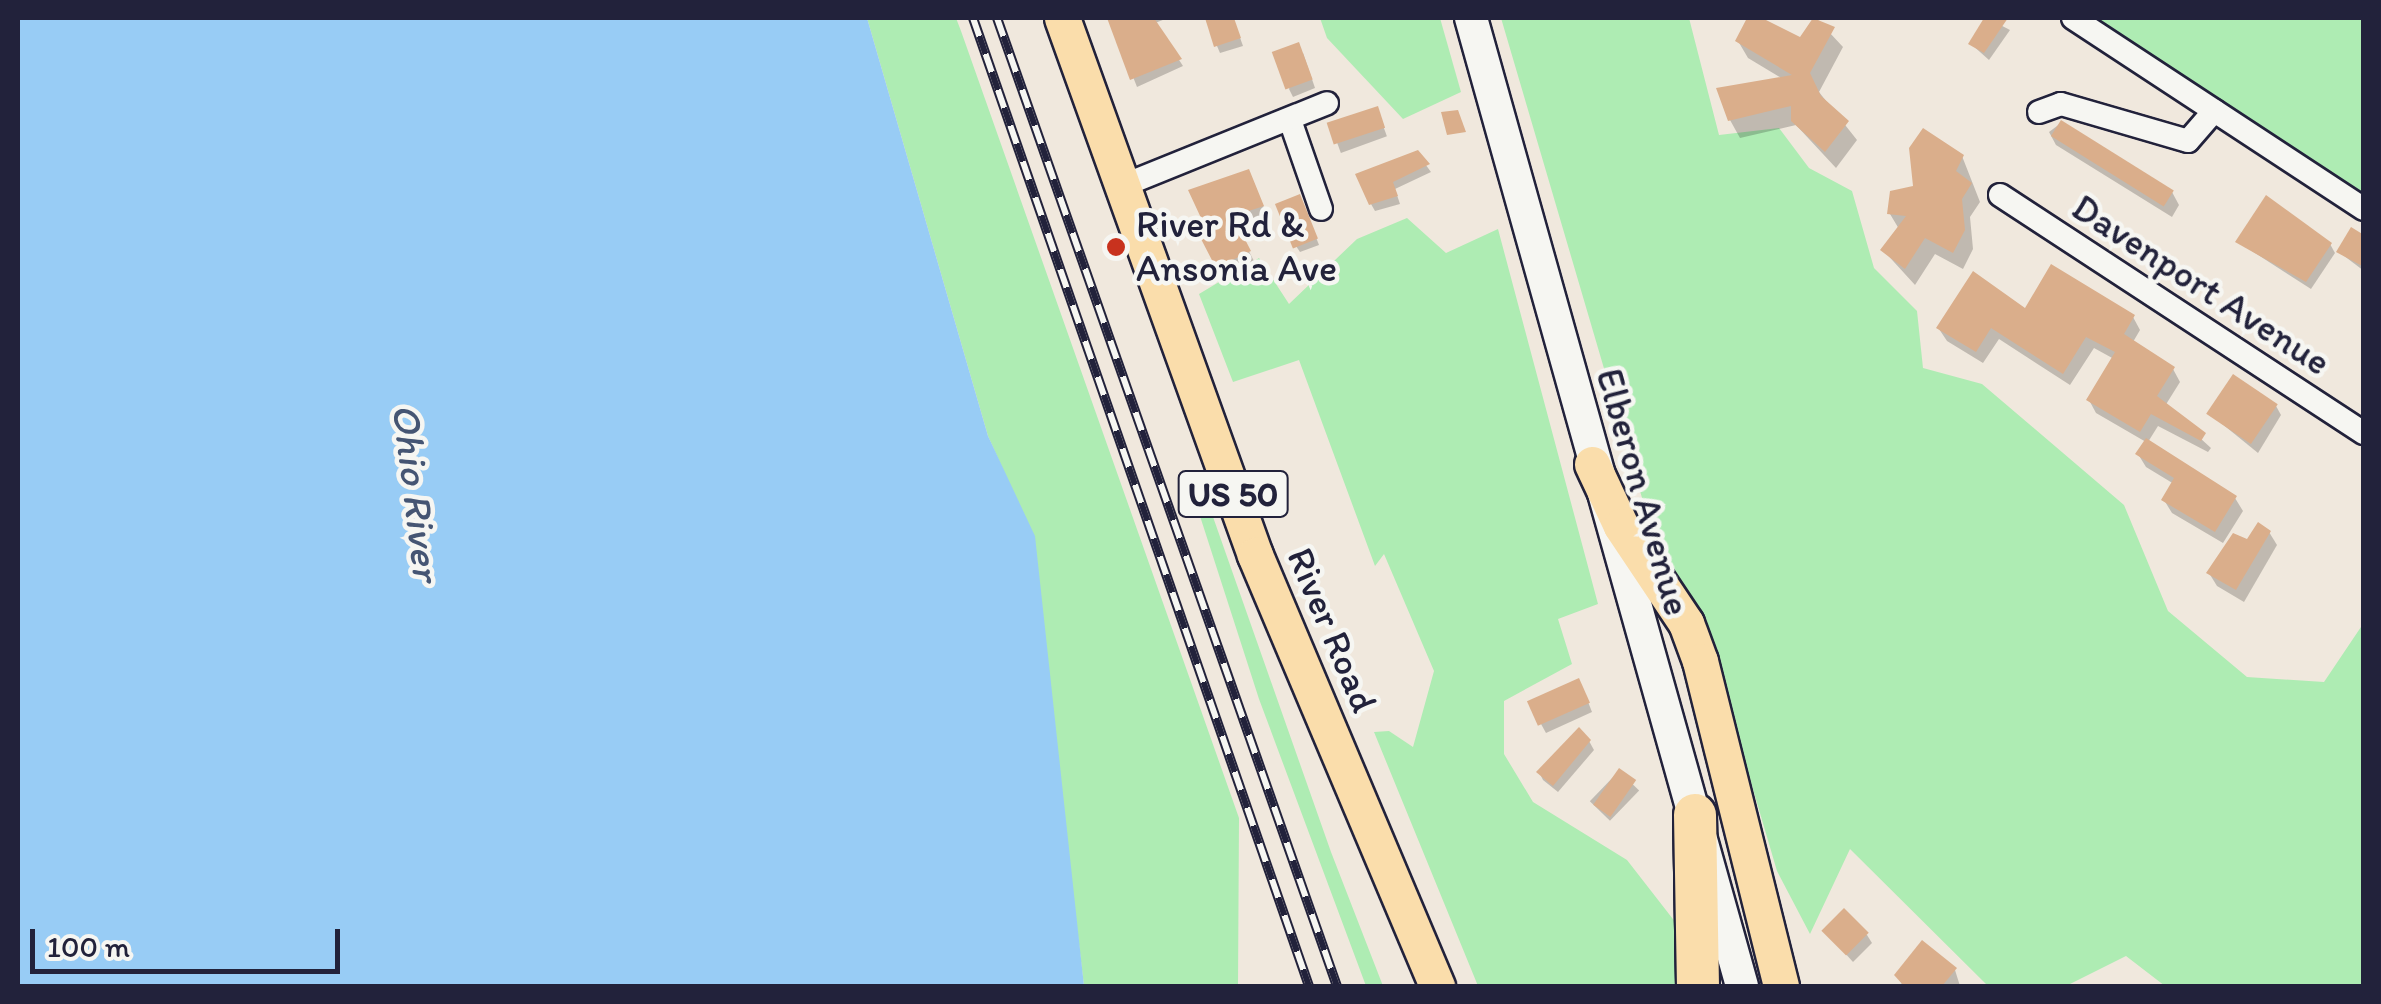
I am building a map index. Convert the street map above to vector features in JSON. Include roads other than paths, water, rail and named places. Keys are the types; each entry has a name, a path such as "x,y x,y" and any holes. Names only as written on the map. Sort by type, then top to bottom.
{"highway":[{"path":"1694,815 1698,986"}],"main road":[{"name":"River Road","path":"1062,18 1284,628 1438,986"},
{"path":"1592,464 1622,526 1686,624 1781,986"}],"street":[{"name":"Elberon Avenue","path":"1470,18 1592,464 1742,986"},
{"path":"2073,18 2364,210"},
{"path":"1122,186 1327,103"},
{"path":"2039,112 2060,104 2188,141 2214,111"},
{"path":"1290,120 1320,209"},
{"name":"Davenport Avenue","path":"2000,195 2364,433"}],"water":[{"name":"Ohio River","path":"18,18 867,18 988,436 1035,536 1084,986 18,986"}],"railway":[{"path":"973,18 1309,986"},
{"path":"997,18 1337,986"}],"place":[{"name":"River Rd & Ansonia Ave","path":"1116,247"}]}
